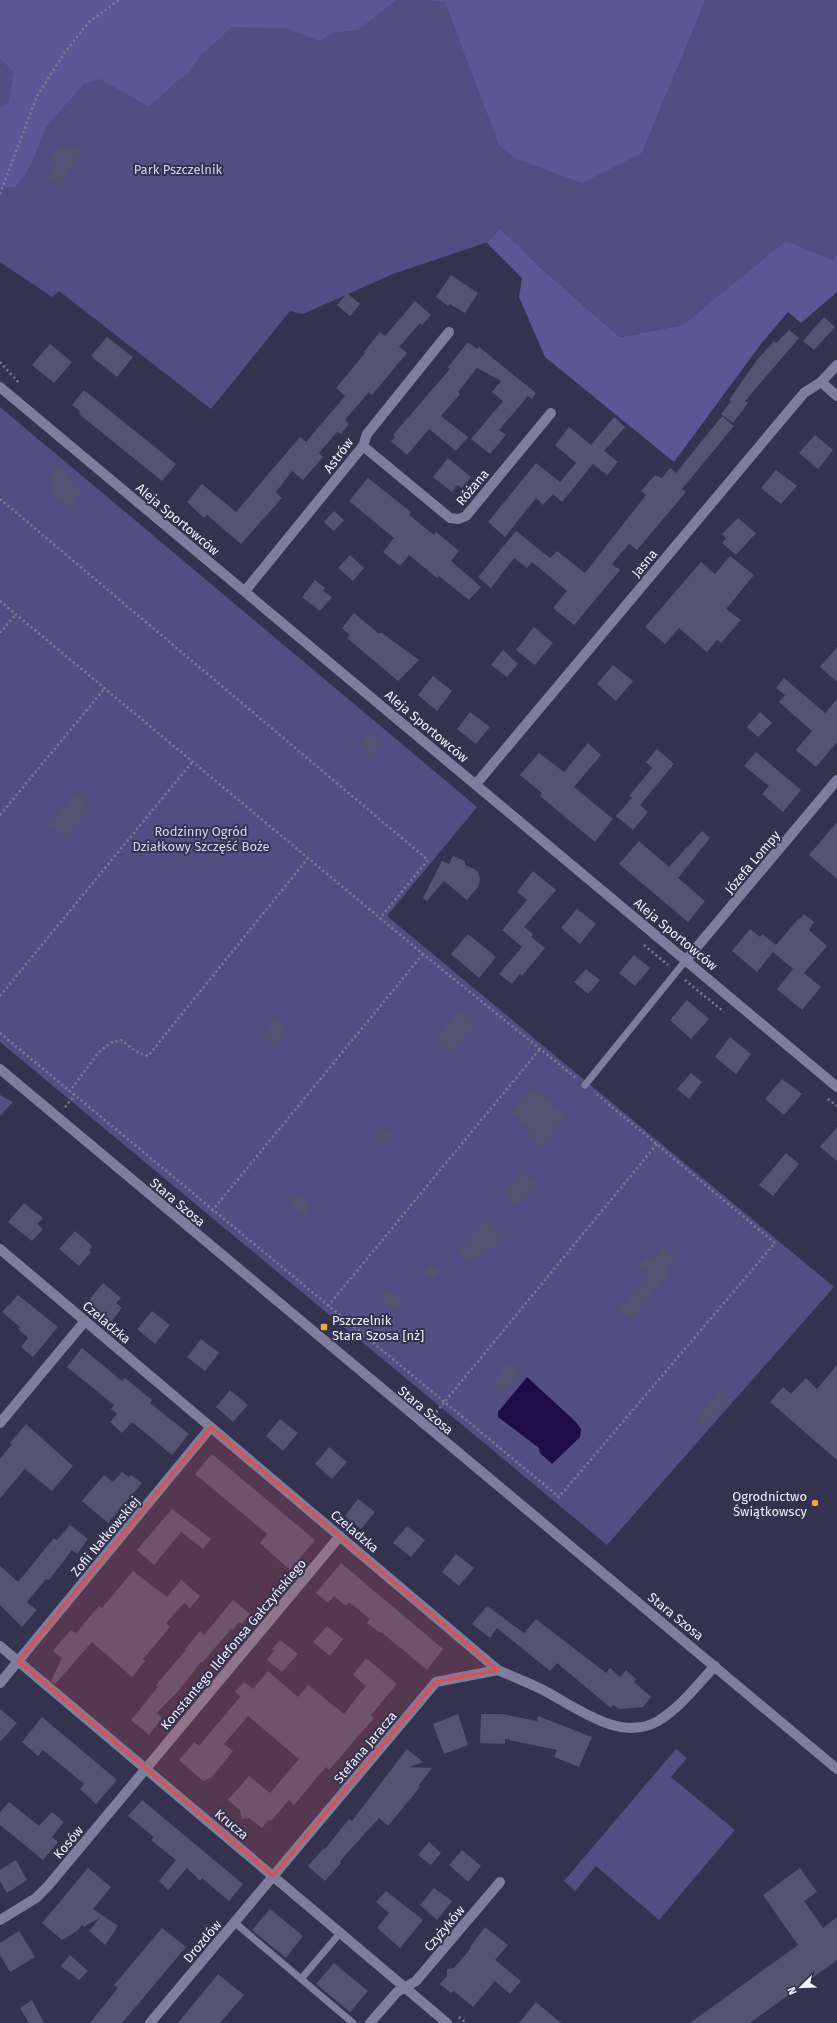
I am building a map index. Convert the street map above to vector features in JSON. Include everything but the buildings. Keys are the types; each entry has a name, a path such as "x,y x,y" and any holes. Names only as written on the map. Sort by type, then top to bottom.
{"street":[{"name":"Astrów","path":"245,591 363,446 367,434 449,332"},
{"name":"Jasna","path":"476,784 804,393 821,382 837,364"},
{"path":"821,382 837,396"},
{"name":"Aleja Sportowców","path":"0,387 837,1087"},
{"name":"Różana","path":"363,446 450,518 460,519 466,516 551,413"},
{"name":"Józefa Lompy","path":"686,960 837,780"},
{"name":"Stara Szosa","path":"0,1070 837,1769"},
{"name":"Czeladzka","path":"0,1249 498,1670 541,1689 603,1722 619,1727 637,1727 657,1721 681,1704 715,1666"},
{"path":"0,1423 85,1321"},
{"name":"Zofii Nałkowskiej","path":"0,1683 211,1427"},
{"name":"Konstantego Ildefonsa Gałczyńskiego","path":"146,1768 340,1536"},
{"name":"Krucza","path":"0,1646 446,2023"},
{"name":"Stefana Jaracza","path":"273,1876 436,1682 498,1670"},
{"name":"Kosów","path":"0,1920 36,1898 48,1886 146,1768"},
{"name":"Drozdów","path":"150,2023 273,1876"},
{"name":"Czyżyków","path":"370,2023 396,1992 416,1982 500,1882"}],"lane":[{"path":"585,1086 686,960"},
{"path":"234,1922 353,2023"},
{"path":"301,1979 340,1933"}],"path":[{"path":"0,194 37,96 65,52 89,22 119,0"},
{"path":"0,499 428,860 380,918"},
{"path":"0,601 423,954 656,1144 774,1243 559,1497 212,1211 0,1033"},
{"path":"0,633 16,614"},
{"path":"0,815 105,688"},
{"path":"0,996 193,761"},
{"path":"69,1092 99,1052 110,1043 122,1040 135,1051 148,1056 308,858"},
{"path":"212,1211 423,954"},
{"path":"328,1306 540,1049"},
{"path":"444,1403 656,1144"}],"highlighted area":[{"path":"211,1427 498,1670 436,1682 273,1876 18,1661"}],"green space":[{"name":"Park Pszczelnik","path":"0,0 667,0 642,153 706,0 837,0 837,254 832,260 728,290 683,325 620,337 542,269 500,228 488,242 393,274 303,314 290,311 211,409 59,291 52,297 0,262"},
{"name":"Rodzinny Ogród Działkowy Szczęść Boże","path":"0,407 477,807 387,916 834,1287 607,1545 0,1042"},
{"path":"0,1095 13,1102 0,1116"},
{"path":"676,1749 687,1758 671,1777 735,1830 659,1920 596,1866 575,1891 564,1881"}],"shaded area":[{"path":"0,0 396,0 358,30 333,33 319,41 286,28 232,27 200,56 189,73 177,81 149,107 100,79 83,85 46,127 33,160 25,175 15,187 0,187 0,108 8,103 14,72 0,58"},
{"path":"428,0 706,0 642,153 582,183 514,158 499,145 445,2"},
{"path":"500,228 542,269 620,337 683,325 786,241 832,260 837,254 837,292 801,323 788,312 761,344 674,462 545,357 519,297 522,278 487,243"},
{"path":"527,1377 576,1422 581,1429 580,1437 552,1464 540,1453 539,1448 498,1417 498,1412"}],"place":[{"name":"Pszczelnik Stara Szosa [nż]","path":"324,1327"},
{"name":"Ogrodnictwo Świątkowscy","path":"815,1503"}]}
